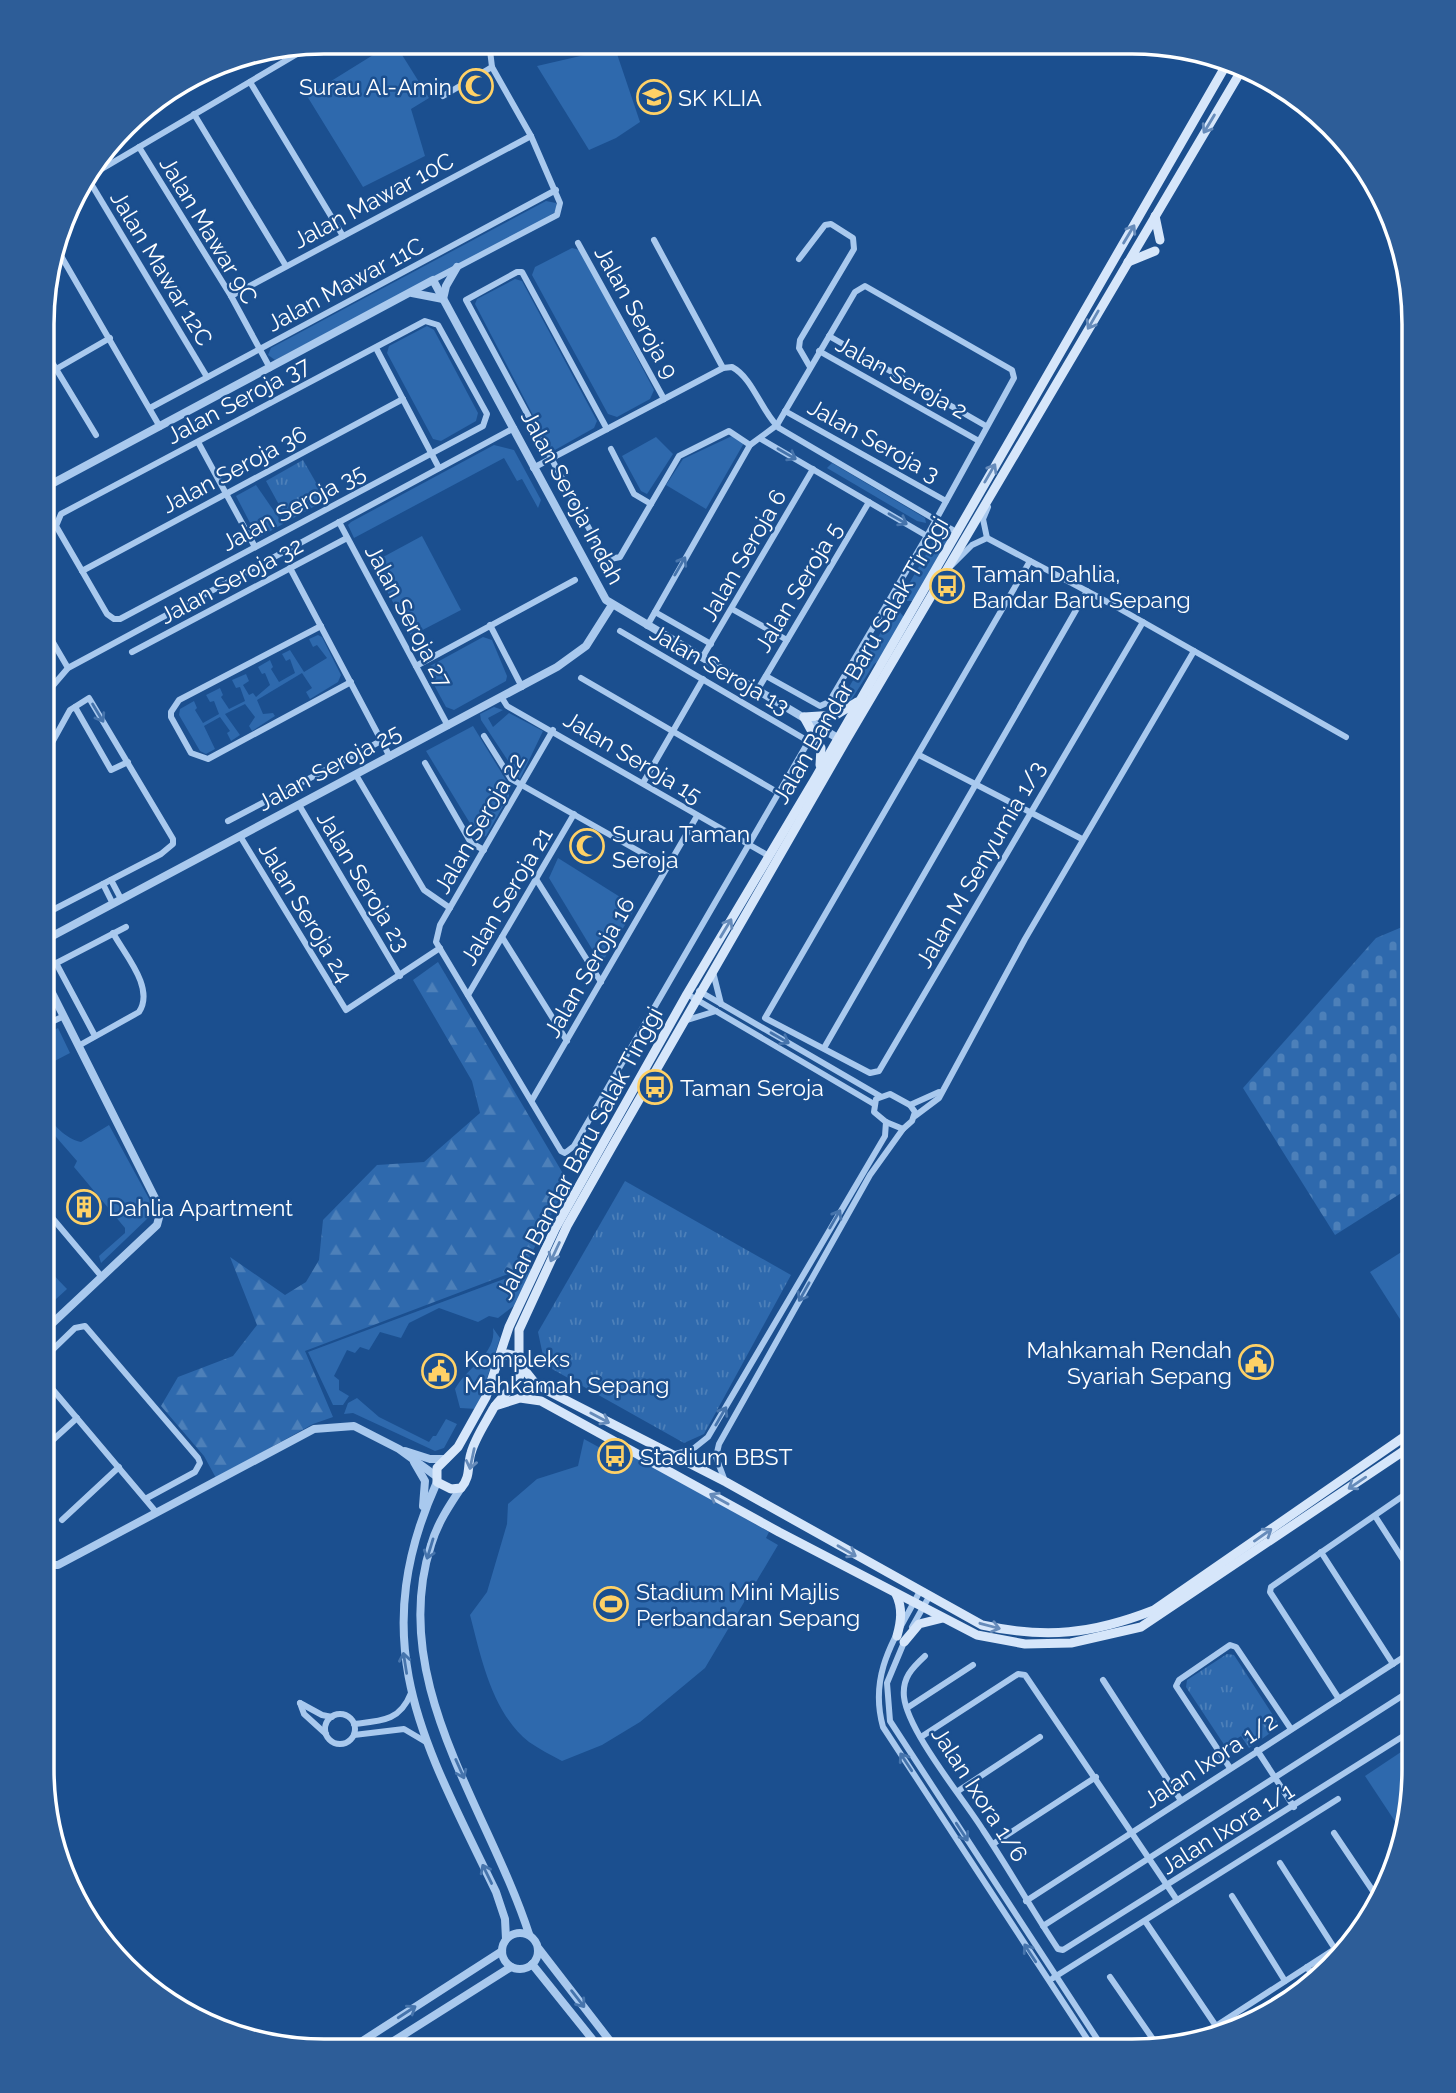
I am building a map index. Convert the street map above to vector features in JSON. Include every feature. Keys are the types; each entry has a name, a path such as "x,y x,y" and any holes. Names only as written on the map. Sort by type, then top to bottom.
{"main road":[{"name":"Jalan Bandar Baru Salak Tinggi","path":"436,1479 446,1459 458,1447 486,1397 509,1327 555,1229 689,990 816,777 842,740 862,698 961,535 1223,71"},
{"name":"Jalan Bandar Baru Salak Tinggi","path":"521,1364 519,1330 567,1226 842,740 944,574 961,535 997,484 1238,76"},
{"path":"1155,216 1160,240"},
{"path":"1127,262 1155,251"},
{"path":"816,777 821,748 804,717 836,715 862,698"},
{"path":"497,1359 506,1354 521,1364 535,1383 548,1391 726,1482 982,1625 1023,1634 1067,1634 1117,1625 1154,1610 1402,1438"},
{"path":"436,1479 451,1489 461,1488 469,1476 471,1452 495,1406 518,1381 521,1364"},
{"path":"495,1406 520,1398 541,1401 779,1532 943,1618 977,1635 1026,1644 1071,1643 1141,1627 1402,1451"},
{"path":"779,1532 788,1517"},
{"path":"895,1592 900,1602 900,1639"},
{"path":"900,1639 919,1624 943,1618"}],"street":[{"path":"54,483 557,215 560,203 556,190 531,136 492,67 490,54"},
{"path":"106,166 293,57"},
{"path":"443,96 492,67"},
{"path":"250,82 343,236"},
{"path":"194,114 286,266"},
{"name":"Jalan Mawar 10C","path":"231,296 531,136"},
{"name":"Jalan Mawar 9C","path":"139,147 231,296 270,368"},
{"name":"Jalan Mawar 12C","path":"91,188 208,377"},
{"name":"Jalan Mawar 11C","path":"150,408 556,190"},
{"path":"799,260 825,225 831,224 853,238 854,249 800,340 799,348 810,367"},
{"path":"654,240 723,368"},
{"name":"Jalan Seroja 9","path":"578,243 664,399"},
{"path":"62,258 160,427"},
{"path":"410,293 425,293 443,299 446,286 457,267"},
{"path":"607,429 522,272 517,271 466,302 606,560 620,557 679,456 729,431 750,445 647,626"},
{"name":"Jalan Seroja Indah","path":"433,280 587,569 612,606 842,740"},
{"name":"Jalan Seroja 2","path":"750,445 777,425 855,292 865,286 1012,370 1014,378 986,426"},
{"name":"Jalan Seroja 37","path":"82,571 57,526 61,514 425,321 438,325 486,414 486,421"},
{"path":"766,676 820,706 829,702 927,536 986,426 829,336"},
{"path":"54,371 110,338"},
{"path":"376,348 439,468"},
{"name":"Jalan Seroja 2","path":"819,351 979,441"},
{"path":"54,364 96,435"},
{"path":"533,468 723,368 738,370 765,414 777,425 961,535"},
{"name":"Jalan Seroja 36","path":"82,571 403,399"},
{"name":"Jalan Seroja 3","path":"785,411 946,501"},
{"name":"Jalan Seroja 35","path":"82,571 107,614 114,619 432,453 482,426 486,421"},
{"path":"54,684 68,668 514,428"},
{"path":"761,439 927,536"},
{"path":"198,442 254,547"},
{"path":"611,449 634,494 651,504"},
{"name":"Jalan Seroja 6","path":"702,658 813,469"},
{"path":"987,538 983,519 997,484"},
{"name":"Jalan Seroja 5","path":"758,689 869,502"},
{"name":"Jalan Seroja 27","path":"339,522 448,726"},
{"name":"Jalan Seroja 32","path":"132,652 347,538"},
{"path":"944,574 972,544 987,538 1143,622 1346,737"},
{"path":"1030,561 765,1018 824,1048 1087,591"},
{"path":"290,568 390,757"},
{"path":"416,666 575,580"},
{"name":"Jalan Seroja 25","path":"54,935 522,687 586,646 612,606"},
{"path":"732,608 787,640"},
{"path":"655,612 711,644"},
{"name":"Jalan M Senyumia 1/3","path":"824,1048 870,1073 879,1072 1143,622"},
{"path":"490,625 522,687"},
{"path":"321,626 179,700 171,712 171,717 191,753 208,759 351,682"},
{"name":"Jalan Seroja 13","path":"620,631 803,738 807,744 779,793"},
{"path":"54,644 68,668"},
{"path":"726,1482 716,1457 719,1444 870,1175 903,1129 915,1116 934,1104 1082,839 1194,651"},
{"path":"400,976 440,948 561,1151 570,1151 779,793 581,678"},
{"path":"643,783 703,679"},
{"path":"54,739 70,710 89,698 172,835 173,844 161,854 54,909"},
{"name":"Jalan Seroja 15","path":"502,698 507,706 769,856"},
{"path":"75,707 111,770 128,762"},
{"name":"Jalan Seroja 22","path":"440,948 436,933 553,730"},
{"path":"484,736 511,779 667,867"},
{"path":"228,821 381,741"},
{"path":"919,755 1082,839"},
{"path":"425,763 471,843 484,850"},
{"path":"356,775 424,890 450,908"},
{"name":"Jalan Seroja 23","path":"299,805 400,976"},
{"name":"Jalan Seroja 21","path":"468,995 575,814"},
{"name":"Jalan Seroja 16","path":"532,1100 697,816"},
{"name":"Jalan Seroja 24","path":"240,836 341,1007 351,1009 400,976"},
{"path":"536,879 601,982"},
{"path":"111,880 117,901"},
{"path":"103,884 117,901"},
{"path":"95,1036 56,963 126,927"},
{"path":"80,1045 139,1012 145,1004 146,992 113,933"},
{"path":"502,937 567,1041"},
{"path":"713,972 721,1004"},
{"path":"689,990 716,1011 874,1104"},
{"path":"54,996 161,1210 156,1224 54,1322"},
{"path":"699,996 721,1004 880,1096 890,1094 910,1105 915,1116"},
{"path":"684,1021 716,1011"},
{"path":"54,1021 64,1016"},
{"path":"910,1105 939,1092"},
{"path":"880,1096 874,1104 874,1112 886,1122 903,1129"},
{"path":"670,1455 693,1449 708,1437 885,1136 886,1122"},
{"path":"54,1220 102,1276"},
{"path":"54,1348 75,1328 85,1326 198,1458 200,1463 195,1472 147,1498"},
{"path":"54,1391 147,1498 156,1512"},
{"path":"54,1439 77,1418"},
{"path":"54,1564 314,1429 354,1426 399,1449 430,1459 446,1459"},
{"path":"366,2039 502,1951 506,1939 505,1919 496,1892 426,1742 411,1693 404,1660 403,1604 406,1576 422,1516 436,1479 399,1449"},
{"path":"411,1458 425,1481 422,1516"},
{"path":"62,1520 119,1466"},
{"path":"461,1488 440,1521 425,1564 421,1601 422,1645 430,1686 447,1737 529,1934 608,2039"},
{"path":"1339,1699 1270,1592 1271,1587 1402,1497"},
{"path":"1375,1516 1402,1558"},
{"path":"1321,1552 1393,1664"},
{"path":"920,1591 918,1605 881,1668 877,1687 883,1727 1087,2039"},
{"path":"918,1605 930,1595"},
{"path":"900,1639 887,1683 890,1721 1097,2039"},
{"path":"1230,1768 1176,1686 1179,1680 1230,1645 1236,1647 1291,1729"},
{"name":"Jalan Ixora 1/6","path":"925,1656 906,1676 904,1694 907,1708 921,1737 993,1844 1058,1949"},
{"name":"Jalan Ixora 1/2","path":"1026,1901 1180,1799 1402,1658"},
{"path":"907,1708 973,1665"},
{"path":"881,1668 890,1670"},
{"path":"921,1737 1022,1674 1096,1777 1177,1900"},
{"path":"1102,1680 1180,1799"},
{"path":"354,1724 392,1719 404,1708 411,1693"},
{"path":"1043,1926 1402,1696"},
{"path":"300,1703 322,1716 332,1717 346,1716 354,1724 354,1735 350,1741 341,1745 331,1742 304,1714 300,1703"},
{"path":"326,1734 326,1724 332,1717"},
{"path":"354,1735 404,1729 426,1742"},
{"path":"958,1791 1040,1737"},
{"name":"Jalan Ixora 1/1","path":"1058,1949 1066,1949 1168,1887 1402,1737"},
{"path":"1257,1750 1294,1807"},
{"path":"993,1844 1096,1777"},
{"path":"1048,1981 1338,1798"},
{"path":"1334,1833 1373,1891"},
{"path":"1280,1863 1334,1948"},
{"path":"1232,1896 1285,1981"},
{"path":"1145,1921 1215,2025"},
{"path":"506,1939 516,1933 529,1934"},
{"path":"502,1951 511,1966 522,1969 532,1965 538,1948"},
{"path":"1219,2024 1330,1952"},
{"path":"532,1965 593,2039"},
{"path":"398,2039 511,1966"},
{"path":"1307,1967 1310,1972"},
{"path":"1110,1977 1152,2038"}],"green space":[{"path":"375,54 402,54 429,98 411,109 425,156 363,187 307,96"},
{"path":"589,54 617,54 640,122 616,138 589,150 537,66"},
{"path":"546,201 556,203 557,211 537,223 275,360 268,355 271,348"},
{"path":"572,248 580,250 654,390 650,399 617,417 608,414 532,275 535,267"},
{"path":"515,279 522,281 597,421 594,428 555,450 550,448 475,304 477,299"},
{"path":"427,326 434,330 478,413 476,421 441,441 433,439 387,353 389,346"},
{"path":"732,436 744,443 706,509 666,485 683,459"},
{"path":"656,437 673,454 647,494 641,491 622,456"},
{"path":"494,445 514,450 541,500 538,508 522,479 517,481 504,458 354,538 348,525 351,522"},
{"path":"303,460 326,500 288,521 266,481"},
{"path":"832,463 925,518 926,523 917,521 827,468"},
{"path":"256,485 283,524 258,538 236,496"},
{"path":"939,532 945,534 948,541 913,601 903,601 898,610 904,617 879,661 874,664 850,702 834,713"},
{"path":"422,536 461,610 411,636 372,563"},
{"path":"318,635 322,637 341,675 338,682 310,699 306,692 312,688 302,673 257,700 263,714 273,713 275,716 252,731 249,726 255,717 245,704 225,714 240,735 231,741 227,733 230,731 220,717 204,726 215,749 206,754 200,751 179,715 180,709 194,701 197,708 195,710 203,723 219,714 214,701 210,702 206,695 220,688 223,695 221,697 229,709 245,701 240,687 236,688 232,680 246,674 249,681 243,685 249,695 253,693 256,697 270,685 265,673 262,674 258,667 270,660 273,667 271,669 279,682 295,673 290,659 286,661 282,654 290,650 304,672 327,658 317,645 313,647 309,639"},
{"path":"483,637 492,640 507,676 506,681 454,710 446,707 427,672 430,666"},
{"path":"494,707 503,710 488,718 493,727 509,713 543,731 520,779 481,720 480,714"},
{"path":"473,726 509,785 509,796 486,836 479,838 426,751"},
{"path":"558,858 636,907 601,964 549,878"},
{"path":"1402,927 1402,1193 1335,1235 1243,1088 1376,938"},
{"path":"438,962 568,1182 524,1268 305,1351 333,1417 313,1424 216,1478 204,1456 161,1406 178,1377 233,1356 257,1325 230,1257 285,1295 306,1282 319,1260 323,1220 377,1165 424,1162 480,1113 472,1081 413,980"},
{"path":"58,1028 70,1053 54,1061 54,1030"},
{"path":"54,1124 64,1134 81,1142 109,1125 153,1206 149,1217 101,1263 99,1256 125,1233 125,1228 74,1167 77,1161 54,1135"},
{"path":"625,1181 791,1275 704,1434 684,1443 545,1365 538,1332"},
{"path":"1402,1252 1402,1322 1370,1272"},
{"path":"536,1267 515,1305 498,1318 489,1316 478,1322 439,1308 409,1323 401,1338 380,1332 369,1350 360,1347 355,1353 347,1350 334,1376 339,1380 339,1390 349,1396 343,1405 333,1405 308,1352"},
{"path":"54,1275 67,1289 54,1301"},
{"path":"493,1328 500,1338 477,1409 460,1408 455,1389 486,1353 493,1337"},
{"path":"357,1398 379,1417 429,1442 446,1419 457,1424 444,1448 435,1451 353,1413 344,1414 348,1403"},
{"name":"Stadium Mini Majlis Perbandaran Sepang","path":"584,1439 604,1450 606,1440 769,1532 766,1538 778,1545 705,1668 640,1722 602,1745 562,1761 529,1742 506,1716 490,1683 470,1615 487,1592 507,1524 508,1504 537,1479 578,1466"},
{"path":"1227,1654 1234,1655 1278,1723 1276,1729 1249,1748 1241,1736 1225,1746 1186,1687 1187,1680"},
{"path":"1402,1751 1397,1824 1365,1776"}],"place":[{"name":"Surau Al-Amin","path":"476,86"},
{"name":"SK KLIA","path":"654,97"},
{"name":"Taman Dahlia, Bandar Baru Sepang","path":"947,586"},
{"name":"Surau Taman Seroja","path":"587,846"},
{"name":"Taman Seroja","path":"655,1087"},
{"name":"Dahlia Apartment","path":"84,1207"},
{"name":"Mahkamah Rendah Syariah Sepang","path":"1256,1362"},
{"name":"Kompleks Mahkamah Sepang","path":"439,1371"},
{"name":"Stadium BBST","path":"615,1456"},
{"name":"Stadium Mini Majlis Perbandaran Sepang","path":"611,1604"}]}
